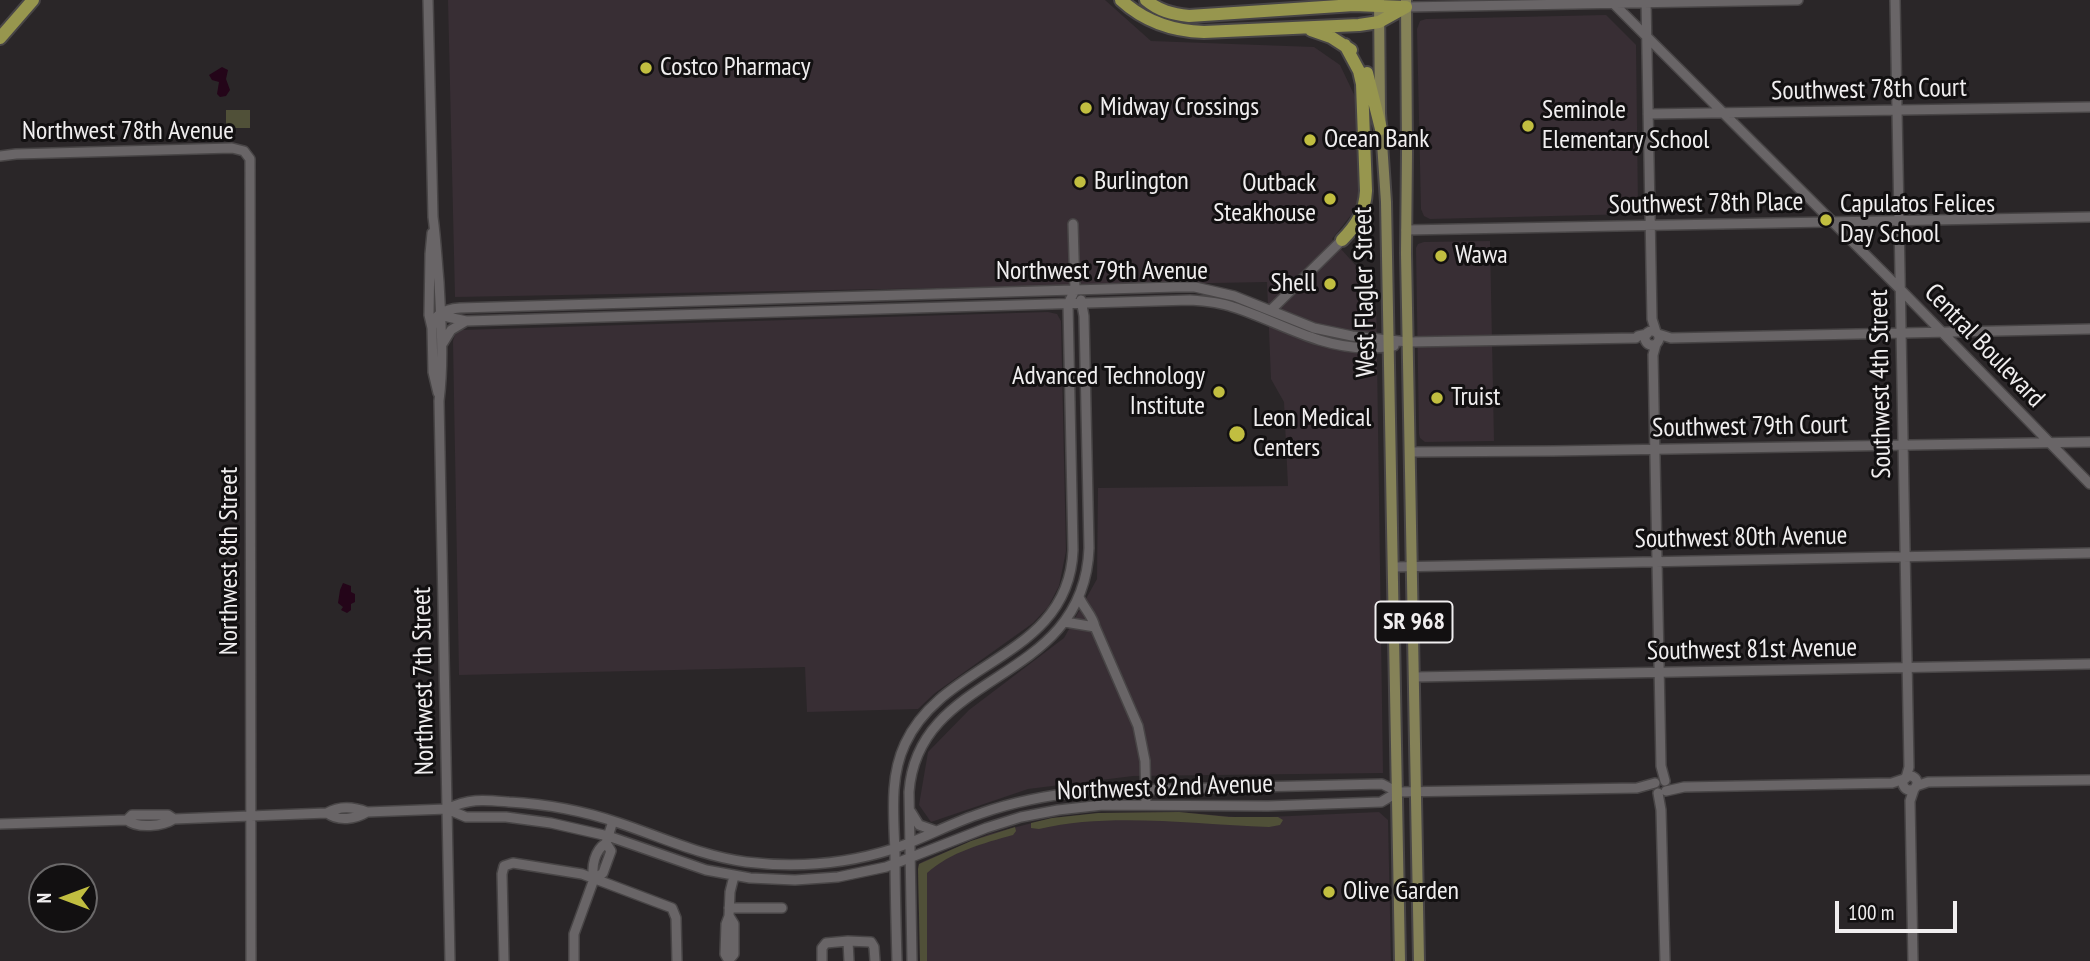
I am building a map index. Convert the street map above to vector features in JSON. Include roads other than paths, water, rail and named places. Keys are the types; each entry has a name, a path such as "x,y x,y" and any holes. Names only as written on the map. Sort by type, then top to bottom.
{"highway":[{"path":"0,38 33,0"},
{"path":"1121,0 1158,25 1183,32 1359,25 1379,22 1406,4"},
{"path":"1146,0 1174,15 1189,16 1379,3 1406,4"},
{"path":"1319,8 1333,0"},
{"path":"1301,27 1331,37 1354,52 1364,65 1381,129"},
{"path":"1342,240 1360,218 1366,191 1362,84 1359,71 1345,45"}],"main road":[{"name":"West Flagler Street","path":"1379,3 1381,129 1386,202 1400,961"},
{"name":"West Flagler Street","path":"1406,4 1406,230 1419,961"}],"street":[{"name":"Northwest 7th Street","path":"428,0 433,217 429,298 432,328 442,360 439,401 450,961"},
{"path":"1406,4 1798,0"},
{"name":"Southwest 4th Street","path":"1895,0 1913,961"},
{"name":"Central Boulevard","path":"1611,1 1901,290 2090,484"},
{"path":"1646,1 1665,961"},
{"name":"Southwest 78th Court","path":"1648,114 2090,107"},
{"name":"Northwest 78th Avenue","path":"0,156 232,148 244,151 250,161"},
{"name":"Northwest 8th Street","path":"250,161 251,961"},
{"name":"Northwest 7th Street","path":"433,217 438,246 441,313 433,372 439,401"},
{"name":"Southwest 78th Place","path":"1406,230 2090,218"},
{"path":"897,961 895,777 900,754 910,733 938,700 1038,629 1065,591 1070,571 1073,550 1068,304 1075,290 1073,224"},
{"path":"1271,310 1342,240"},
{"name":"Northwest 79th Avenue","path":"441,313 460,308 1195,288 1234,296 1328,332 1389,343"},
{"path":"912,961 910,784 913,766 923,743 934,726 958,705 1045,644 1065,622 1079,597 1087,571 1083,303 1075,290"},
{"path":"782,312 783,299"},
{"name":"Northwest 79th Avenue","path":"441,313 466,321 1182,300 1233,307 1311,339 1361,348 1408,342 1652,338"},
{"path":"432,328 434,319 441,313"},
{"path":"1283,327 1284,316"},
{"path":"437,345 451,330 466,321"},
{"path":"1652,338 2090,329"},
{"name":"Southwest 79th Court","path":"1410,452 2090,442"},
{"name":"Southwest 80th Avenue","path":"1394,567 2090,553"},
{"path":"1079,597 1094,620 1138,726 1145,761 1146,804"},
{"path":"1065,622 1095,627"},
{"name":"Southwest 81st Avenue","path":"1415,677 2090,664"},
{"path":"1910,783 2090,780"},
{"name":"Northwest 82nd Avenue","path":"0,824 127,820 132,815 168,814 174,819 327,813 334,809 356,808 367,812 447,809 466,801 517,802 560,808 613,821 702,853 761,863 821,863 852,859 894,848 981,813 1045,796 1086,791 1382,785 1398,792 1416,792 1910,783"},
{"name":"Northwest 82nd Avenue","path":"447,809 466,817 543,821 690,866 734,876 780,880 826,879 859,873 910,859 986,828 1029,816 1088,806 1268,806 1381,802 1398,792"},
{"path":"909,809 917,823 936,831"},
{"path":"574,961 574,934 594,879 592,869 599,847 607,839 613,821"},
{"path":"504,961 502,874 504,866 513,863 582,874 674,910 677,961"},
{"path":"729,960 725,954 726,924 734,876"},
{"path":"729,912 782,908"},
{"path":"848,941 849,961"},
{"path":"822,961 822,948 826,943 848,941 870,942 874,947 875,961"}],"place":[{"name":"Costco Pharmacy","path":"646,68"},
{"name":"Midway Crossings","path":"1086,108"},
{"name":"Seminole Elementary School","path":"1528,126"},
{"name":"Ocean Bank","path":"1310,140"},
{"name":"Burlington","path":"1080,182"},
{"name":"Outback Steakhouse","path":"1330,199"},
{"name":"Capulatos Felices Day School","path":"1826,220"},
{"name":"Wawa","path":"1441,256"},
{"name":"Shell","path":"1330,284"},
{"name":"Advanced Technology Institute","path":"1219,392"},
{"name":"Truist","path":"1437,398"},
{"name":"Leon Medical Centers","path":"1237,434"},
{"name":"Olive Garden","path":"1329,892"}]}
